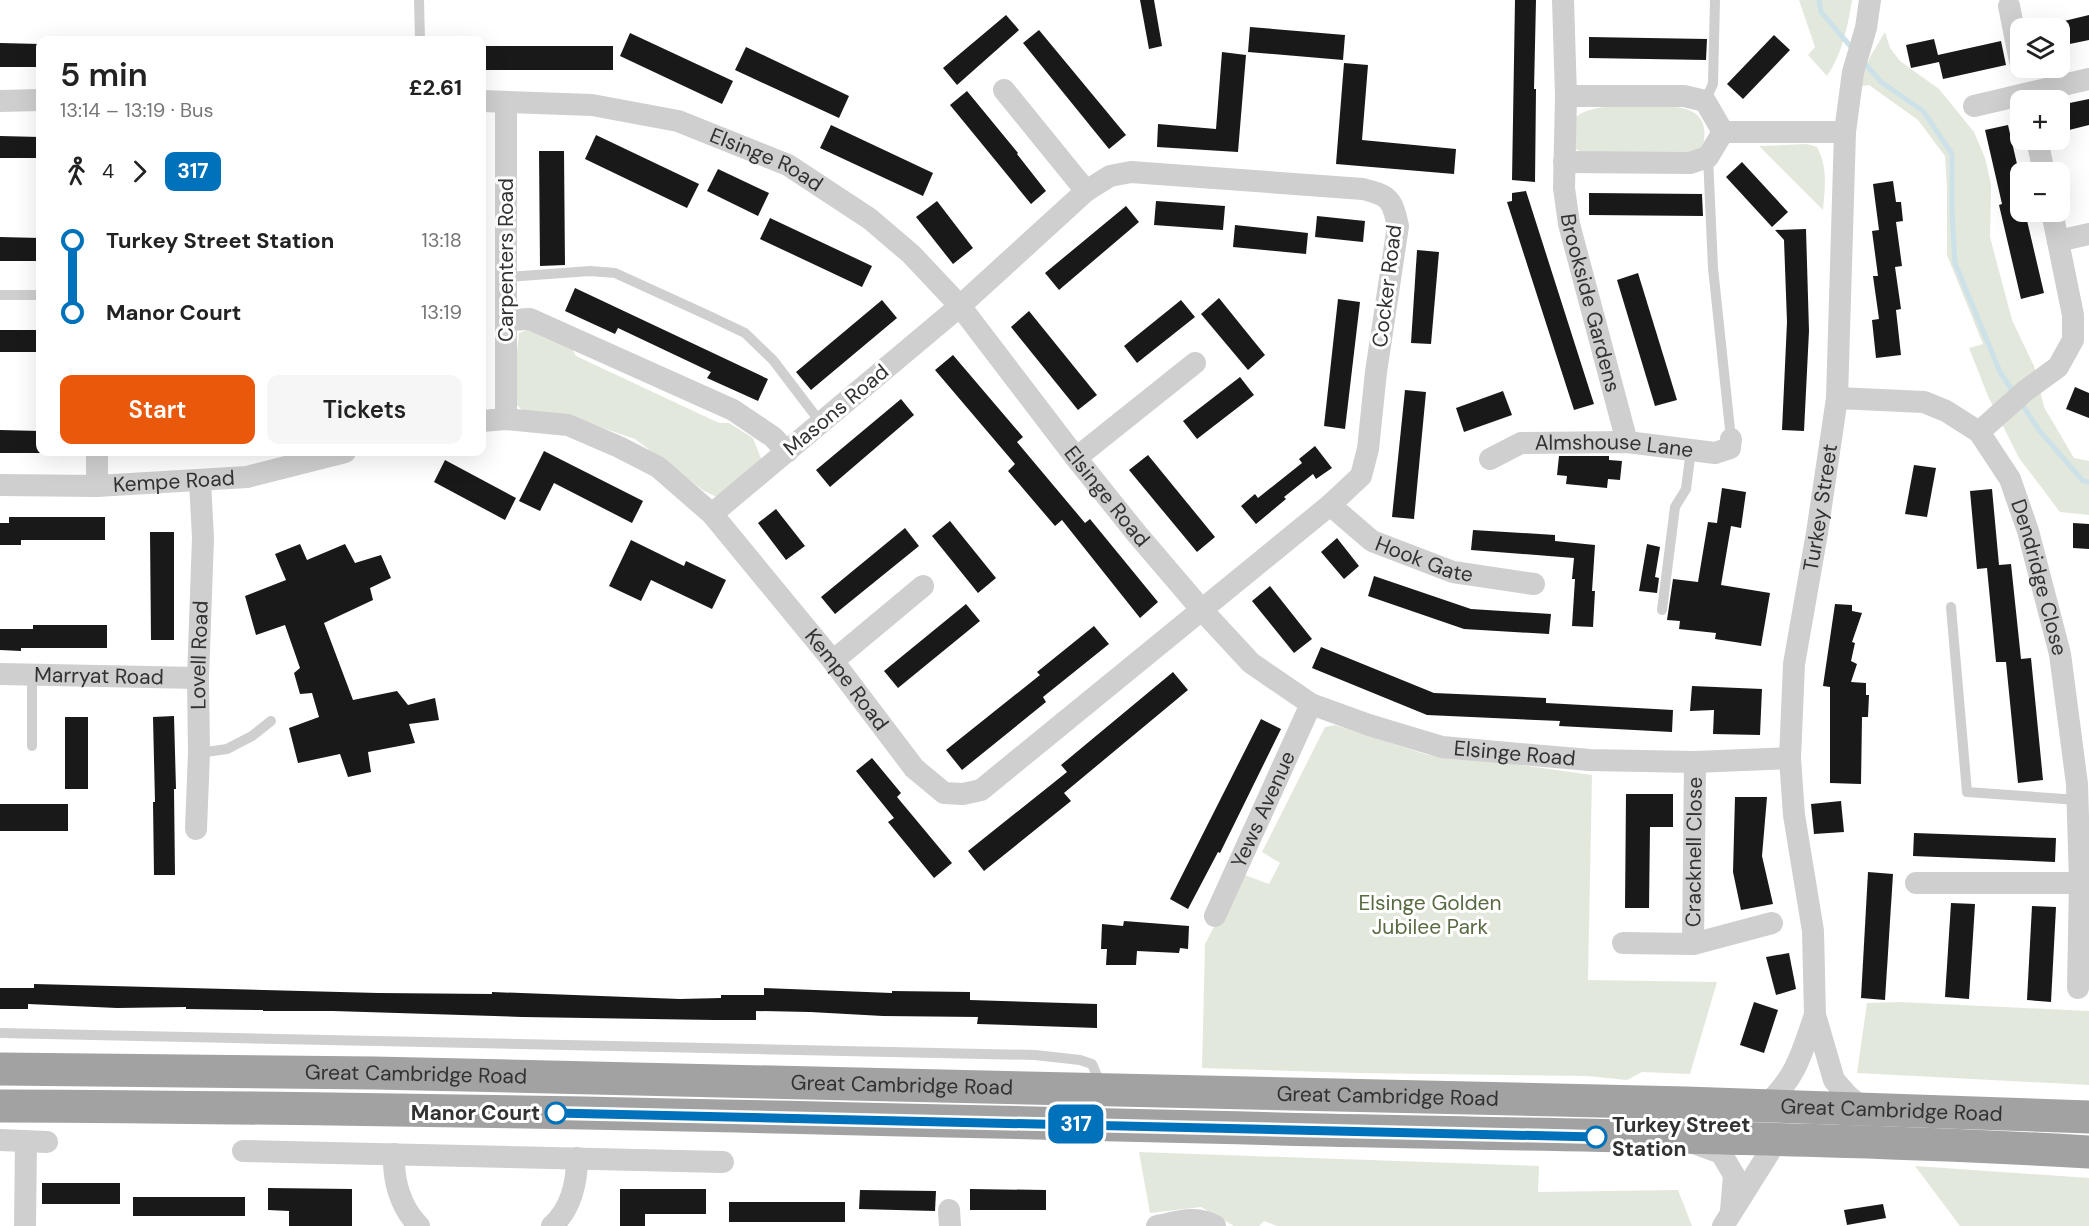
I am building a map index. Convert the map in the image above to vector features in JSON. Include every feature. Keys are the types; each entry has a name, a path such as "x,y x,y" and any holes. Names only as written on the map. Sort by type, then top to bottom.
{"highway":[{"name":"Great Cambridge Road","path":"0,1069 374,1073 1765,1106 2089,1117"},
{"name":"Great Cambridge Road","path":"0,1106 526,1112 1677,1137 2089,1152"}],"street":[{"name":"Brookside Gardens","path":"1563,0 1566,96 1564,188 1569,224 1628,442"},
{"name":"Turkey Street","path":"1864,1109 1846,1095 1834,1080 1815,1015 1813,932 1794,815 1790,758 1794,664 1837,398 1845,132 1853,72 1860,54 1870,0"},
{"path":"2009,6 2011,18"},
{"path":"2050,90 2089,79"},
{"path":"1004,90 1086,190"},
{"path":"1566,96 1684,96 1705,101 1723,132"},
{"path":"1974,106 2010,99"},
{"path":"0,101 36,100"},
{"name":"Elsinge Road","path":"486,101 592,105 678,121 788,165 870,219 911,254 960,306 1076,458 1201,609 1251,663 1311,704 1369,725 1442,747 1589,760 1695,762 1790,758"},
{"name":"Carpenters Road","path":"506,102 506,419"},
{"path":"1723,132 1845,132"},
{"path":"1564,162 1690,163 1708,157 1723,132"},
{"name":"Cocker Road","path":"960,306 1086,190 1110,176 1131,172 1363,189 1385,195 1395,209 1398,226 1376,372 1368,449 1360,476 1330,505 1201,609"},
{"path":"1979,432 2017,398 2058,367 2081,341 2073,315 2054,222"},
{"path":"2058,242 2089,234"},
{"name":"Masons Road","path":"712,514 960,306"},
{"path":"507,320 530,319 733,410 773,437 786,452"},
{"path":"1076,458 1195,363"},
{"name":"Dendridge Close","path":"1837,398 1924,402 1946,411 1979,432 2010,478 2028,531 2060,654 2078,800 2085,883 2084,989"},
{"name":"Kempe Road","path":"486,422 506,419 568,425 619,447 657,467 712,514 833,661 914,768 944,793 963,794 981,790 1201,609"},
{"name":"Almshouse Lane","path":"1490,459 1521,442 1628,442 1715,453 1730,448 1731,439"},
{"path":"97,456 97,486"},
{"name":"Kempe Road","path":"0,485 97,486 246,477 296,457"},
{"name":"Lovell Road","path":"196,829 203,538 200,481"},
{"name":"Hook Gate","path":"1330,505 1372,541 1454,572 1534,584"},
{"path":"833,661 923,586"},
{"name":"Marryat Road","path":"0,674 198,678"},
{"name":"Yews Avenue","path":"1215,916 1311,704"},
{"name":"Cracknell Close","path":"1693,944 1695,762"},
{"path":"1916,883 2085,883"},
{"name":"Cracknell Close","path":"1623,943 1693,944 1772,923"},
{"name":"Turkey Street","path":"1765,1106 1790,1079 1815,1015"},
{"path":"1677,1137 1721,1153 1734,1175 1727,1218"},
{"path":"0,1140 37,1141 25,1226"},
{"path":"1727,1218 1777,1140"},
{"path":"243,1150 723,1162"},
{"path":"394,1154 398,1192 412,1219 419,1226"},
{"path":"552,1226 557,1222 572,1195 577,1176 577,1158"},
{"path":"1157,1226 1194,1219 1209,1222 1215,1226"}],"lane":[{"path":"419,0 420,36"},
{"path":"1705,101 1713,84 1715,0"},
{"path":"1708,157 1713,268 1731,439"},
{"path":"507,277 590,271 615,273 705,314 745,333 772,360 821,423"},
{"path":"0,295 36,295"},
{"path":"1662,610 1675,507 1686,489 1691,450"},
{"path":"1951,607 1967,792 2078,800"},
{"path":"32,675 32,746"},
{"path":"199,753 227,749 252,736 270,721"},
{"path":"0,1033 1035,1055 1080,1060 1092,1064 1098,1078 1098,1091"}],"green space":[{"path":"1799,0 1852,0 1844,40 1827,76 1808,55 1815,47"},
{"path":"1885,32 1890,48 1900,61 1939,89 1974,132 1985,158 1991,184 1990,237 2012,320 2034,366 2044,407 2074,458 2089,461 2089,515 2060,512 2019,458 1988,396 1969,348 1983,344 1947,255 1945,156 1918,120 1869,85 1857,87 1870,57"},
{"path":"1643,105 1678,107 1697,114 1705,132 1703,147 1693,154 1587,156 1576,149 1573,120 1579,115 1596,108"},
{"path":"1807,144 1817,147 1823,162 1825,177 1823,210 1759,146"},
{"path":"530,329 569,343 576,356 719,423 729,423 753,438 762,461 717,497 704,491 635,439 594,425 524,412 514,402 515,370 519,333"},
{"name":"Elsinge Golden Jubilee Park","path":"1335,725 1428,755 1493,761 1592,775 1588,980 1717,982 1690,1074 1642,1072 1627,1080 1587,1076 1202,1068 1205,944 1242,874 1269,884 1280,863 1262,852 1325,727"},
{"path":"1900,1002 2089,1011 2089,1085 1857,1073 1867,1003"},
{"path":"1139,1152 1539,1166 1538,1192 1678,1190 1692,1226 1277,1226 1264,1221 1259,1226 1234,1226 1201,1207 1150,1213"},
{"path":"1915,1166 2089,1178 2089,1226 1960,1226"}],"building":[{"path":"1140,0 1154,0 1162,46 1149,49"},
{"path":"1515,0 1536,0 1535,182 1512,180"},
{"path":"1006,15 1019,30 957,85 943,68"},
{"path":"2089,15 2089,40 2070,44 2070,20"},
{"path":"1250,27 1345,35 1343,60 1248,52"},
{"path":"1039,30 1126,135 1109,149 1023,43"},
{"path":"630,33 733,81 722,104 620,56"},
{"path":"1774,35 1790,50 1743,99 1727,84"},
{"path":"1589,37 1707,39 1706,60 1589,58"},
{"path":"1934,39 1938,55 2001,41 2006,65 1943,79 1939,62 1911,68 1906,45"},
{"path":"0,43 36,44 36,67 0,67"},
{"path":"486,46 613,46 613,70 486,70"},
{"path":"746,47 849,96 839,118 735,70"},
{"path":"1222,52 1246,55 1238,152 1157,147 1158,124 1216,129"},
{"path":"1344,63 1368,65 1362,140 1456,149 1454,174 1336,164"},
{"path":"967,91 1046,191 1031,204 950,105"},
{"path":"2089,99 2089,125 2070,130 2070,103"},
{"path":"831,125 933,173 923,196 820,148"},
{"path":"2008,125 2010,150 2014,150 2017,162 2010,162 2010,222 2027,222 2044,293 2021,299 1999,205 2002,204 1985,130"},
{"path":"596,135 699,184 687,208 585,159"},
{"path":"0,136 36,137 36,158 0,158"},
{"path":"539,151 564,151 565,265 540,266"},
{"path":"1742,162 1788,212 1772,227 1726,177"},
{"path":"718,169 769,193 758,216 707,191"},
{"path":"1893,181 1896,202 1901,202 1903,221 1896,222 1902,266 1895,267 1901,309 1896,310 1901,355 1876,358 1872,320 1879,319 1873,276 1878,276 1872,231 1879,230 1873,184"},
{"path":"1526,191 1594,404 1574,410 1507,202 1512,201 1512,193"},
{"path":"1589,193 1702,194 1703,216 1589,215"},
{"path":"937,201 973,248 953,264 916,217"},
{"path":"1156,201 1225,206 1223,230 1154,225"},
{"path":"1126,206 1139,222 1059,290 1045,273"},
{"path":"1317,216 1365,221 1363,242 1315,237"},
{"path":"770,218 872,266 862,287 760,239"},
{"path":"1235,225 1308,233 1306,254 1233,247"},
{"path":"1806,229 1809,331 1804,431 1782,430 1787,322 1784,240 1775,230"},
{"path":"0,237 36,238 36,261 0,261"},
{"path":"1417,250 1439,252 1431,344 1411,343"},
{"path":"1638,273 1677,400 1655,406 1617,280"},
{"path":"575,288 768,379 758,401 707,378 711,372 618,328 615,334 565,311"},
{"path":"1219,298 1265,355 1248,370 1201,314"},
{"path":"1338,299 1360,302 1345,429 1324,426"},
{"path":"882,300 897,318 811,390 796,372"},
{"path":"1181,300 1195,317 1137,363 1124,346"},
{"path":"1029,311 1097,395 1078,410 1011,327"},
{"path":"0,330 36,330 36,352 0,352"},
{"path":"953,355 1023,437 1017,442 1085,523 1090,519 1158,602 1140,618 1062,520 1055,526 1008,471 1015,464 935,370"},
{"path":"1240,377 1254,395 1197,439 1183,421"},
{"path":"2075,387 2089,393 2089,418 2066,409"},
{"path":"1405,390 1426,392 1414,519 1392,517"},
{"path":"1503,391 1512,415 1464,432 1456,408"},
{"path":"901,399 914,415 830,487 816,470"},
{"path":"0,430 36,431 36,453 0,453"},
{"path":"1315,446 1332,468 1316,479 1313,474 1284,497 1286,499 1256,524 1241,506 1255,494 1258,498 1302,463 1299,459"},
{"path":"544,451 643,501 632,523 554,483 540,511 519,501"},
{"path":"1148,455 1215,537 1197,552 1129,470"},
{"path":"1559,456 1609,456 1609,460 1622,461 1620,480 1608,479 1607,488 1566,484 1567,476 1557,475"},
{"path":"445,460 516,498 505,520 434,482"},
{"path":"1914,465 1936,468 1927,517 1905,514"},
{"path":"1722,488 1746,492 1741,528 1731,526 1721,585 1770,593 1761,646 1715,639 1716,633 1679,629 1680,621 1667,620 1673,579 1698,582 1708,522 1717,523"},
{"path":"1992,489 1999,565 2011,564 2021,659 2031,658 2043,780 2018,783 2006,662 1996,662 1987,568 1977,569 1970,491"},
{"path":"776,509 805,546 786,560 758,523"},
{"path":"9,517 105,517 105,540 21,540 21,545 0,545 0,523 9,523"},
{"path":"950,521 996,578 978,593 932,536"},
{"path":"2073,523 2089,524 2089,549 2073,548"},
{"path":"905,528 919,546 835,614 821,597"},
{"path":"1473,530 1555,535 1555,541 1595,545 1592,591 1595,591 1593,627 1572,626 1574,558 1471,550"},
{"path":"150,532 174,532 174,640 151,640"},
{"path":"1337,538 1359,566 1344,579 1321,552"},
{"path":"631,540 684,566 686,561 726,580 712,609 651,580 641,601 609,586"},
{"path":"300,544 307,560 345,544 355,563 381,555 391,578 370,588 373,600 324,623 353,700 397,691 408,705 435,698 439,720 409,724 415,743 368,752 371,772 348,777 340,754 298,763 289,728 319,717 312,693 300,694 294,673 300,668 285,625 256,635 245,596 286,580 275,554"},
{"path":"1647,544 1660,547 1655,577 1659,578 1657,593 1639,591"},
{"path":"1374,576 1471,609 1551,614 1549,634 1464,629 1368,596"},
{"path":"1270,586 1312,639 1294,653 1252,601"},
{"path":"966,604 980,621 898,688 884,671"},
{"path":"1835,604 1852,605 1852,611 1862,613 1852,642 1855,643 1851,661 1857,664 1851,682 1866,683 1866,695 1869,695 1868,717 1862,717 1861,784 1830,783 1830,687 1823,686"},
{"path":"33,625 107,625 107,648 0,650 0,629 33,629"},
{"path":"1094,626 1109,644 1043,697 1046,702 962,770 946,750 1040,675 1037,672"},
{"path":"1321,647 1434,693 1546,698 1546,703 1673,710 1672,732 1559,726 1560,721 1427,715 1312,668"},
{"path":"1173,672 1188,690 1064,793 1071,801 984,871 968,851 1067,772 1061,765"},
{"path":"1692,686 1762,689 1760,735 1713,734 1714,710 1690,711"},
{"path":"174,716 175,875 154,875 153,717"},
{"path":"65,717 88,717 88,789 65,789"},
{"path":"1261,719 1281,729 1220,853 1218,852 1188,909 1170,899"},
{"path":"872,758 901,793 897,797 952,863 934,878 888,822 894,818 856,771"},
{"path":"1626,794 1673,794 1673,827 1650,827 1649,908 1625,908"},
{"path":"1735,797 1767,797 1762,856 1773,904 1741,910 1733,872"},
{"path":"1841,801 1844,832 1814,834 1811,804"},
{"path":"0,804 68,804 68,831 0,831"},
{"path":"1914,833 2056,838 2055,862 1913,856"},
{"path":"1868,872 1893,874 1885,1000 1861,998"},
{"path":"1951,903 1975,904 1969,999 1945,997"},
{"path":"2032,906 2056,907 2051,1002 2027,1000"},
{"path":"1124,921 1189,926 1188,949 1180,948 1179,953 1137,951 1136,965 1106,965 1107,949 1101,949 1102,924 1123,926"},
{"path":"1789,953 1796,989 1776,995 1766,957"},
{"path":"34,984 378,993 492,994 492,992 680,999 721,998 721,995 764,995 764,988 892,993 892,991 970,992 970,1000 1097,1004 1097,1028 977,1024 978,1017 756,1011 756,1020 714,1020 263,1011 186,1009 186,1007 117,1008 28,1004 28,1009 0,1009 0,988 34,988"},
{"path":"1754,1002 1778,1010 1764,1053 1740,1045"},
{"path":"42,1183 120,1183 120,1204 42,1204"},
{"path":"268,1188 352,1189 352,1226 289,1226 289,1211 268,1210"},
{"path":"620,1189 706,1189 706,1214 645,1214 645,1226 620,1226"},
{"path":"970,1189 1046,1190 1046,1210 970,1210"},
{"path":"860,1190 936,1191 935,1211 859,1209"},
{"path":"133,1197 245,1197 245,1216 133,1216"},
{"path":"729,1202 845,1202 845,1222 729,1222"},
{"path":"1883,1204 1886,1218 1847,1225 1844,1210"}],"waterway":[{"path":"1819,0 1821,12 1852,48"},
{"path":"1862,60 1881,82 1923,111 1952,154 1955,263 2000,372 2014,393"},
{"path":"2021,403 2039,430 2083,481 2089,482"}],"bus line":[{"name":"317","path":"556,1113 1596,1137"}],"place":[{"name":"Manor Court","path":"556,1113"},
{"name":"Turkey Street Station","path":"1596,1137"}]}
